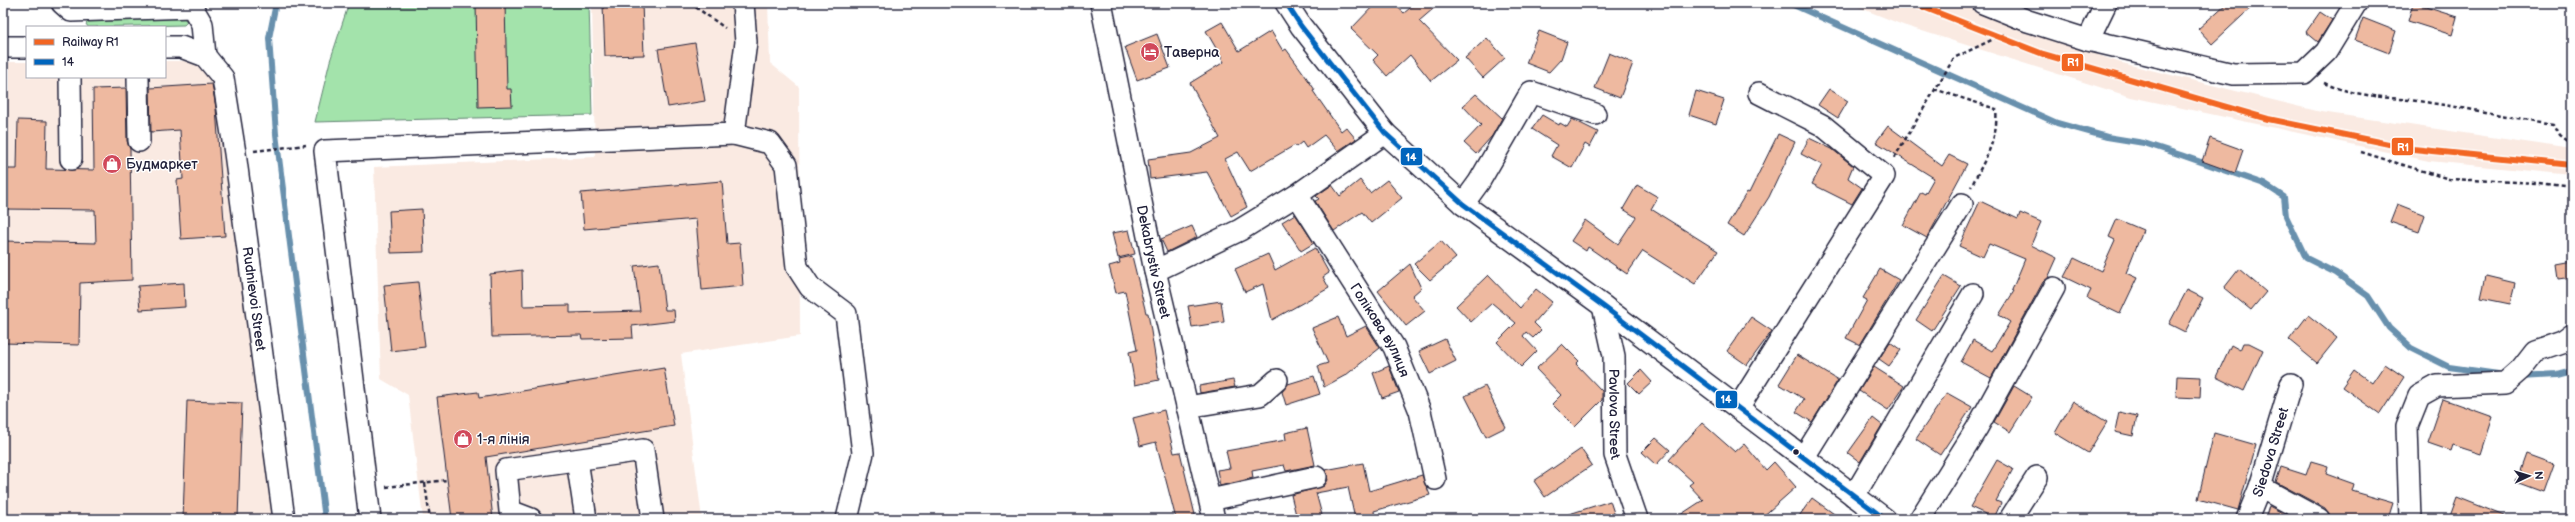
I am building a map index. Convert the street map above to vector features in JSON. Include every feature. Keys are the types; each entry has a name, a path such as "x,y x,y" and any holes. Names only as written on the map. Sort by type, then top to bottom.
{"street":[{"path":"734,134 746,42 743,3"},
{"name":"Dekabrystiv Street","path":"1101,3 1155,271 1212,510"},
{"path":"1286,3 1301,26 1385,133 1463,204 1603,306 1885,519"},
{"path":"1984,3 2028,21 2088,40 2233,74 2304,73 2326,52 2356,3"},
{"path":"2088,40 2106,3"},
{"path":"68,14 192,7 202,24 205,56 181,47 166,46"},
{"path":"3,47 26,47"},
{"name":"Rudnievoi Street","path":"205,56 223,78 235,153 284,519"},
{"path":"70,78 71,159"},
{"path":"138,78 139,141"},
{"path":"1463,204 1479,182 1531,92 1595,114"},
{"path":"1738,408 1884,176 1822,125 1760,93"},
{"path":"1155,271 1240,230 1297,194 1385,133"},
{"path":"370,519 325,151 734,134 770,143 786,165 797,267 810,287 846,314 863,453 846,519"},
{"name":"Голікова вулиця","path":"1297,194 1394,347 1420,411 1435,478"},
{"path":"1804,457 1962,204"},
{"path":"1920,519 1977,428 2054,288"},
{"path":"1854,496 1973,294"},
{"name":"Pavlova Street","path":"1603,306 1614,356 1614,455 1637,519"},
{"path":"2410,519 2407,426 2419,396 2437,386 2505,383 2521,369 2535,351 2564,341 2572,335"},
{"path":"1187,407 1260,395 1277,380"},
{"name":"Siedova Street","path":"2247,519 2260,487 2291,384"},
{"path":"531,519 510,511 506,470 643,450 653,519"},
{"path":"576,460 586,519"},
{"path":"1212,510 1316,477"},
{"path":"2010,519 2037,477"},
{"path":"2260,487 2319,519"}],"path":[{"path":"690,3 746,42"},
{"path":"1884,176 1954,58 2028,21"},
{"path":"2304,73 2333,87 2380,97 2429,102 2512,119 2554,124 2560,135 2572,144"},
{"path":"1934,90 1996,109 1997,122 1993,144 1962,204"},
{"path":"266,149 297,146"},
{"path":"2361,152 2449,179 2538,183 2572,187"},
{"path":"366,489 447,480"},
{"path":"425,483 430,519"}],"shaded area":[{"path":"592,3 768,3 770,63 799,87 800,336 681,354 702,519 423,519 408,395 381,379 374,167 595,157"},
{"path":"1848,3 1958,3 2118,62 2321,112 2572,149 2572,175 2429,161 2131,97 1903,25"},
{"path":"166,61 186,61 202,67 216,81 275,519 3,519 3,62 26,62 26,78 166,78"}],"green space":[{"path":"349,3 589,3 592,115 315,122 330,61"},
{"path":"184,18 187,22 184,25 87,26 86,24 89,21"}],"building":[{"path":"476,3 505,3 507,89 511,89 512,106 478,107"},
{"path":"1376,3 1393,3 1404,13 1416,3 1440,3 1419,21 1457,60 1431,81 1410,55 1387,76 1373,60 1378,55 1351,29"},
{"path":"2227,3 2256,3 2212,44 2198,29"},
{"path":"2413,3 2457,17 2452,35 2408,21"},
{"path":"642,4 644,55 605,56 603,5"},
{"path":"2320,12 2332,20 2318,42 2306,32"},
{"path":"2363,18 2396,31 2389,53 2355,40"},
{"path":"1222,22 1239,51 1271,31 1283,51 1286,49 1302,71 1315,90 1313,91 1341,131 1346,127 1356,139 1338,151 1324,135 1306,148 1302,142 1296,147 1295,145 1250,171 1238,152 1225,159 1247,207 1231,216 1207,172 1150,179 1148,159 1191,153 1220,138 1190,83 1224,62 1206,31"},
{"path":"1539,31 1567,42 1561,59 1549,72 1526,63"},
{"path":"1157,34 1170,68 1137,80 1125,47"},
{"path":"1487,38 1505,58 1483,78 1465,58"},
{"path":"695,43 705,101 668,107 658,49"},
{"path":"1609,53 1633,63 1620,98 1595,88"},
{"path":"212,84 216,108 225,236 181,239 177,180 183,179 180,130 151,132 150,88"},
{"path":"126,88 127,141 130,149 132,280 80,283 79,345 3,343 3,241 96,243 95,210 3,209 3,169 17,169 18,120 47,121 46,169 94,170 93,89"},
{"path":"1829,89 1848,101 1838,118 1818,105"},
{"path":"1696,91 1724,100 1716,124 1689,115"},
{"path":"1476,94 1502,118 1492,136 1476,154 1464,143 1481,125 1463,106"},
{"path":"1542,115 1559,125 1560,123 1567,127 1572,119 1598,132 1590,147 1585,144 1572,168 1551,156 1557,145 1532,129"},
{"path":"1888,126 1942,166 1949,155 1967,164 1927,238 1903,225 1921,192 1925,194 1934,178 1876,142"},
{"path":"1778,134 1795,142 1769,197 1744,236 1727,225 1747,192 1749,193"},
{"path":"1809,138 1832,149 1853,166 1848,178 1862,188 1852,204 1812,184 1822,165 1801,154"},
{"path":"2210,138 2243,150 2235,173 2202,161"},
{"path":"1360,180 1370,193 1387,180 1402,198 1371,223 1362,212 1334,231 1315,201 1319,199 1316,196 1332,185 1340,196"},
{"path":"722,181 727,244 740,243 743,286 702,290 696,219 584,229 581,193"},
{"path":"1637,185 1658,197 1651,209 1718,251 1695,284 1643,251 1627,274 1588,247 1586,251 1571,241 1585,220 1618,244 1636,217 1623,209"},
{"path":"1980,201 2018,219 2020,213 2041,222 2031,245 2057,258 2048,278 2043,282 1991,378 1961,362 1973,340 1992,351 2010,322 1999,315 2014,291 2012,290 2025,259 1989,244 1983,257 1959,246"},
{"path":"2397,204 2425,215 2419,232 2390,222"},
{"path":"422,209 424,252 391,253 389,211"},
{"path":"1295,214 1314,243 1301,251 1282,222"},
{"path":"2117,219 2143,230 2126,273 2137,278 2120,314 2087,298 2091,290 2064,277 2074,258 2101,271 2115,240 2109,237"},
{"path":"1192,226 1197,237 1167,252 1161,239"},
{"path":"1129,230 1135,254 1118,258 1112,233"},
{"path":"1441,241 1456,258 1430,280 1414,264"},
{"path":"1315,248 1329,273 1323,277 1329,288 1272,320 1263,284 1245,292 1235,269 1268,254 1275,270"},
{"path":"1132,256 1146,313 1148,313 1159,380 1135,385 1129,352 1137,350 1125,291 1116,293 1109,266 1120,263 1119,259"},
{"path":"2572,262 2572,277 2558,279 2556,265"},
{"path":"659,263 665,310 674,310 675,321 632,326 633,338 582,339 581,335 492,337 490,274 522,270 523,306 570,305 570,313 640,311 634,266"},
{"path":"1410,264 1421,288 1412,296 1425,311 1406,326 1378,291"},
{"path":"1880,269 1899,280 1860,345 1846,338 1867,300 1863,298"},
{"path":"2239,269 2266,292 2251,310 2224,288"},
{"path":"1488,275 1520,308 1536,289 1552,302 1534,323 1541,330 1533,338 1526,332 1523,336 1537,351 1521,367 1497,342 1516,323 1492,303 1471,322 1456,306"},
{"path":"1944,276 1961,286 1932,331 1916,320"},
{"path":"2486,276 2515,283 2510,304 2481,298"},
{"path":"418,282 425,347 391,351 384,285"},
{"path":"184,283 185,307 140,310 138,286"},
{"path":"2187,290 2203,298 2185,332 2169,324"},
{"path":"1221,301 1224,322 1192,327 1188,306"},
{"path":"2308,315 2337,338 2317,363 2289,340"},
{"path":"1338,317 1346,336 1366,326 1380,348 1346,375 1324,387 1318,366 1328,363 1312,328"},
{"path":"1751,317 1772,331 1747,365 1727,351"},
{"path":"1445,339 1456,361 1430,374 1419,351"},
{"path":"1890,342 1901,350 1889,366 1879,359"},
{"path":"2243,343 2249,343 2263,350 2244,391 2216,377 2231,345 2240,350"},
{"path":"1562,344 1579,361 1576,364 1602,391 1602,400 1575,427 1552,404 1561,395 1536,369"},
{"path":"1797,355 1838,380 1812,422 1796,412 1804,399 1779,384"},
{"path":"2385,364 2404,377 2380,414 2342,387 2354,370 2372,383"},
{"path":"1389,366 1399,392 1382,398 1373,373"},
{"path":"1874,367 1904,386 1888,410 1859,391"},
{"path":"664,368 674,426 486,457 493,519 452,519 437,397 478,392 479,398"},
{"path":"1641,370 1652,382 1639,394 1628,383"},
{"path":"1314,376 1320,394 1286,405 1282,392 1288,384"},
{"path":"2177,376 2201,377 2200,398 2176,397"},
{"path":"1233,380 1235,387 1200,393 1199,386"},
{"path":"1485,386 1506,427 1486,437 1465,396"},
{"path":"2014,386 2032,397 2010,432 1994,422"},
{"path":"1947,393 1972,407 1940,455 1916,439"},
{"path":"2443,399 2493,417 2481,454 2453,445 2451,451 2428,443"},
{"path":"187,401 242,403 238,519 183,519"},
{"path":"2073,401 2107,422 2088,453 2055,433"},
{"path":"1164,410 1174,453 1180,452 1196,519 1176,519 1156,442 1140,446 1133,418"},
{"path":"2119,412 2137,416 2133,436 2115,432"},
{"path":"1873,418 1882,425 1860,462 1848,453"},
{"path":"1702,423 1735,452 1744,444 1766,470 1774,462 1796,487 1760,519 1674,519 1703,500 1689,485 1693,482 1669,460"},
{"path":"1307,428 1315,465 1286,471 1284,465 1252,471 1253,478 1220,486 1217,470 1230,468 1226,451 1286,440 1285,433"},
{"path":"2214,433 2256,445 2238,510 2198,499"},
{"path":"1656,438 1670,450 1656,465 1642,452"},
{"path":"1581,449 1592,465 1545,497 1534,481"},
{"path":"2526,454 2553,464 2543,492 2516,482"},
{"path":"1997,460 2013,469 1996,501 2001,503 1994,518 1970,507"},
{"path":"2311,461 2328,466 2326,474 2354,484 2352,491 2393,503 2388,519 2331,519 2325,508 2276,482 2281,467 2306,475"},
{"path":"1363,463 1369,491 1422,475 1430,495 1374,511 1375,519 1355,519 1348,487 1316,493 1323,519 1297,519 1291,495 1324,486 1328,480 1325,470"},
{"path":"2457,497 2510,518 2510,519 2449,519"},
{"path":"1812,498 1841,519 1797,519"},
{"path":"1610,501 1616,519 1564,519 1563,516"},
{"path":"2269,506 2294,519 2265,519"}],"waterway":[{"path":"276,3 269,38 276,134 325,519"},
{"path":"1789,3 2057,123 2107,137 2144,143 2264,184 2284,197 2286,216 2306,258 2336,273 2368,296 2389,328 2411,348 2449,367 2498,374"},
{"path":"2521,377 2557,375 2572,371"}],"rail line":[{"name":"R1","path":"1913,3 2043,54 2268,119 2413,149 2572,165"}],"transit line":[{"name":"14","path":"1286,3 1301,26 1385,133 1463,204 1603,306 1885,519"}],"place":[{"name":"Таверна","path":"1150,52"},
{"name":"Будмаркет","path":"112,164"},
{"name":"1-я лінія","path":"463,439"}]}
